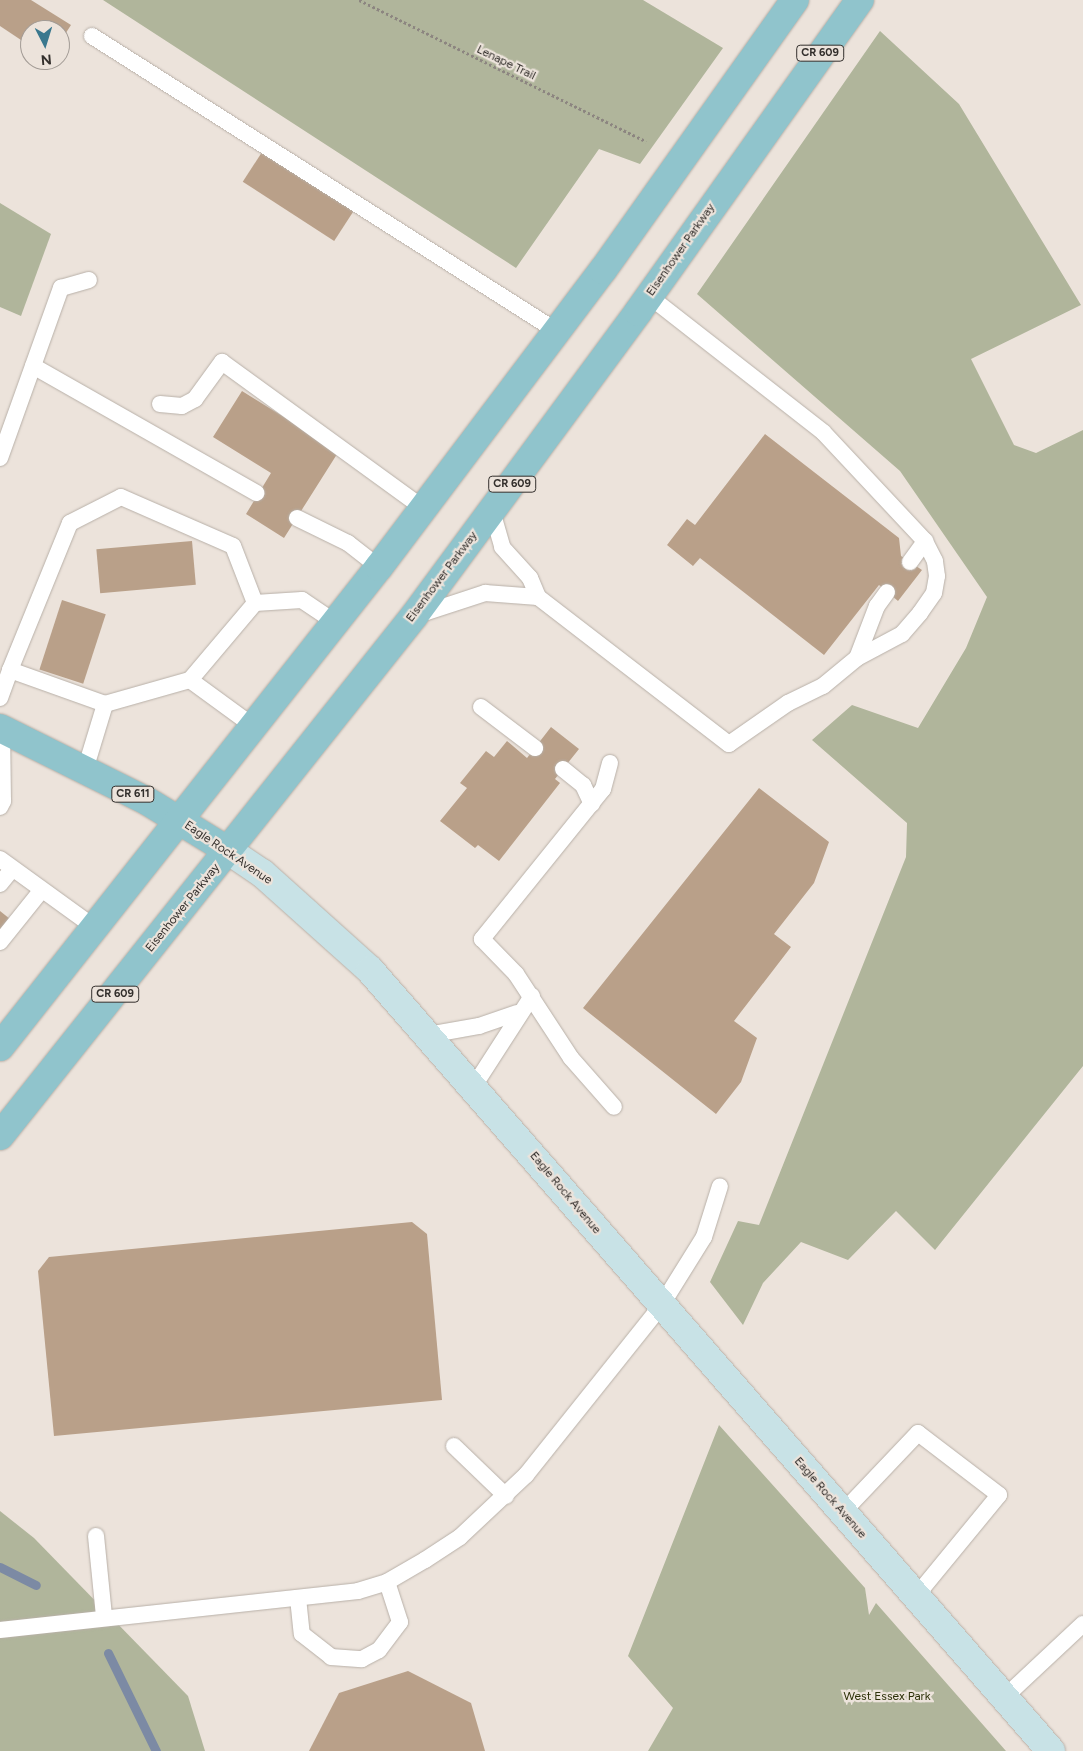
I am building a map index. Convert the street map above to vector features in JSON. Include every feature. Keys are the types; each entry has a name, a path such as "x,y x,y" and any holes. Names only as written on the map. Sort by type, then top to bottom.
{"main road":[{"path":"0,1047 379,567 644,213 795,0"},
{"name":"Eisenhower Parkway","path":"0,1136 229,851 414,616 649,296 860,0"},
{"name":"Eagle Rock Avenue","path":"1,729 179,819 229,851 262,873 370,970 474,1086 661,1306 1051,1751"}],"lane":[{"path":"92,36 555,330"},
{"path":"0,458 61,288 88,280"},
{"path":"492,511 502,547 530,578 538,597 729,744 788,703 823,686 857,658 902,634 934,593 935,561 925,541 823,432 649,296"},
{"path":"160,404 182,406 195,398 222,362 423,508"},
{"path":"33,366 257,494"},
{"path":"0,698 70,523 121,497 232,546 256,603"},
{"path":"297,518 348,543 379,567"},
{"path":"910,562 925,541"},
{"path":"857,658 877,606 887,592"},
{"path":"414,616 485,593 538,597"},
{"path":"10,670 105,704 190,680 256,603 302,600 335,622"},
{"path":"190,680 254,726"},
{"path":"85,770 105,704"},
{"path":"482,707 535,748"},
{"path":"0,807 4,802 1,729"},
{"path":"610,763 604,789 482,939 532,996 571,1058 614,1107"},
{"path":"563,768 583,785 592,804"},
{"path":"0,884 6,864 41,891 94,927"},
{"path":"0,942 41,891"},
{"path":"474,1086 517,1013 532,996"},
{"path":"428,1035 480,1026 517,1013"},
{"path":"0,1630 104,1616 358,1591 387,1582 460,1537 506,1496 661,1306 704,1237 720,1186"},
{"path":"843,1512 918,1433 999,1495 916,1596"},
{"path":"454,1446 506,1496"},
{"path":"96,1536 104,1616"},
{"path":"298,1598 302,1634 331,1657 362,1659 379,1650 400,1622 387,1582"},
{"path":"1005,1697 1083,1624"}],"path":[{"name":"Lenape Trail","path":"359,0 646,141"}],"green space":[{"path":"103,0 643,0 723,48 640,164 599,149 516,268"},
{"path":"880,31 959,104 1081,305 971,359 1014,445 1036,453 1083,430 1083,1066 935,1250 896,1211 848,1260 801,1242 763,1283 743,1325 710,1282 738,1221 759,1225 906,857 907,823 812,740 852,705 918,728 966,648 987,597 900,471 697,294"},
{"path":"0,203 51,234 21,316 0,307"},
{"name":"West Essex Park","path":"719,1425 865,1588 869,1615 876,1603 1006,1751 648,1751 673,1708 628,1656"},
{"path":"0,1511 34,1538 188,1696 205,1751 0,1751"}],"building":[{"path":"0,0 31,0 63,20 20,20 20,39 0,26"},
{"path":"264,149 355,208 334,241 243,182"},
{"path":"242,391 339,451 284,538 246,514 271,473 213,437"},
{"path":"765,434 899,538 901,556 922,570 898,601 879,585 824,655 700,558 693,566 667,545 687,519 695,525"},
{"path":"192,541 196,585 100,593 96,549"},
{"path":"62,600 106,614 83,684 39,669"},
{"path":"551,727 579,749 555,779 560,783 499,861 478,845 475,848 440,821 467,788 460,783 486,751 494,757 507,741 527,758"},
{"path":"759,788 829,842 814,883 774,934 791,947 734,1021 757,1038 741,1082 716,1114 583,1008"},
{"path":"0,911 10,919 0,931"},
{"path":"412,1222 427,1234 442,1400 54,1436 38,1271 49,1257"},
{"path":"408,1671 471,1703 485,1751 309,1751 339,1693"}],"waterway":[{"path":"0,1567 36,1585"},
{"path":"108,1653 156,1751"}]}
